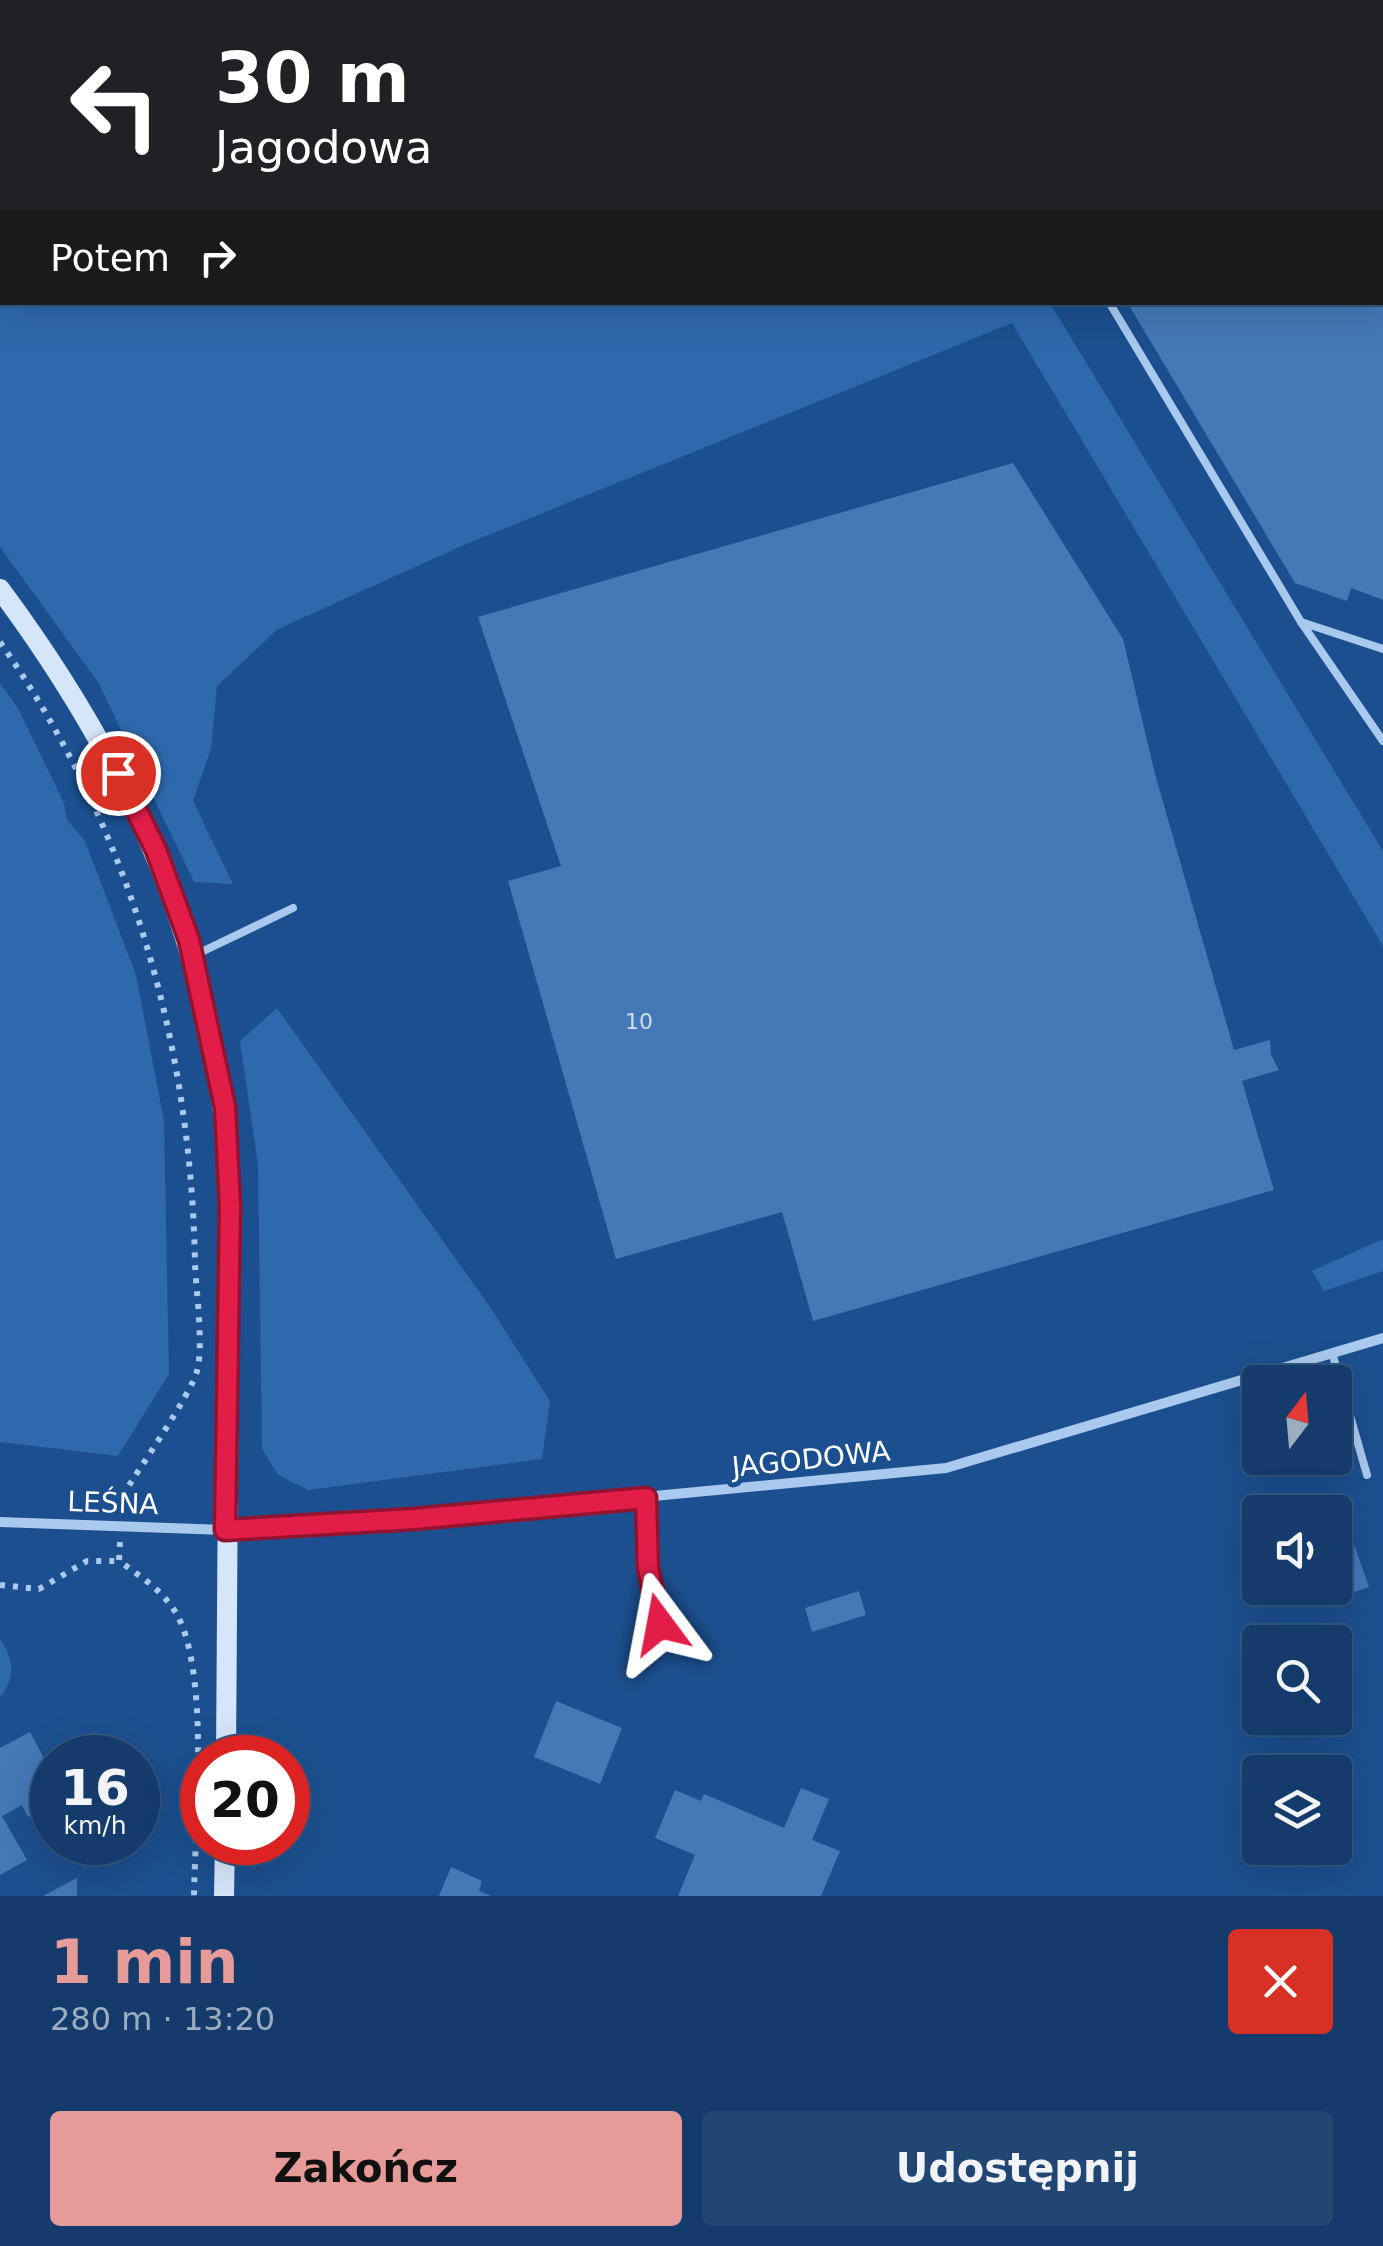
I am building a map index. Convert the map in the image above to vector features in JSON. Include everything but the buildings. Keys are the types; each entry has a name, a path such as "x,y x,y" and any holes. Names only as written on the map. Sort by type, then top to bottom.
{"street":[{"path":"0,589 69,685 132,798 166,876 192,956 225,1107 230,1180 226,1735"},
{"name":"JAGODOWA","path":"225,1530 414,1519 946,1468 1383,1338"},
{"name":"LEŚNA","path":"0,1522 225,1530"},
{"path":"224,1896 225,1865"}],"lane":[{"path":"1111,305 1301,622 1383,741"},
{"path":"1301,622 1383,648"},
{"path":"192,956 292,908"},
{"path":"1333,1356 1366,1475"},
{"path":"646,1498 648,1568 660,1624"}],"path":[{"path":"0,642 86,788 122,868 152,954 183,1090 194,1217 197,1370 123,1495 119,1562"},
{"path":"0,1585 39,1589 86,1561 119,1562 153,1585 176,1613 194,1664 194,1896"}],"shaded area":[{"path":"0,305 1051,305 1383,851 1383,946 1012,323 466,544 278,629 217,686 211,749 193,801 233,884 194,882 98,682 0,547"},
{"path":"0,683 18,708 64,803 67,820 85,841 136,975 164,1121 169,1374 118,1456 0,1442"},
{"path":"277,1008 490,1307 550,1401 542,1459 308,1490 278,1475 262,1449 258,1165 240,1041"},
{"path":"1383,1239 1383,1271 1324,1291 1312,1271"},
{"path":"0,1639 11,1668 9,1683 0,1697"}],"route":[{"path":"118,773 156,850 189,940 225,1107 230,1207 225,1530 414,1519 646,1498 648,1568 660,1624"}]}
